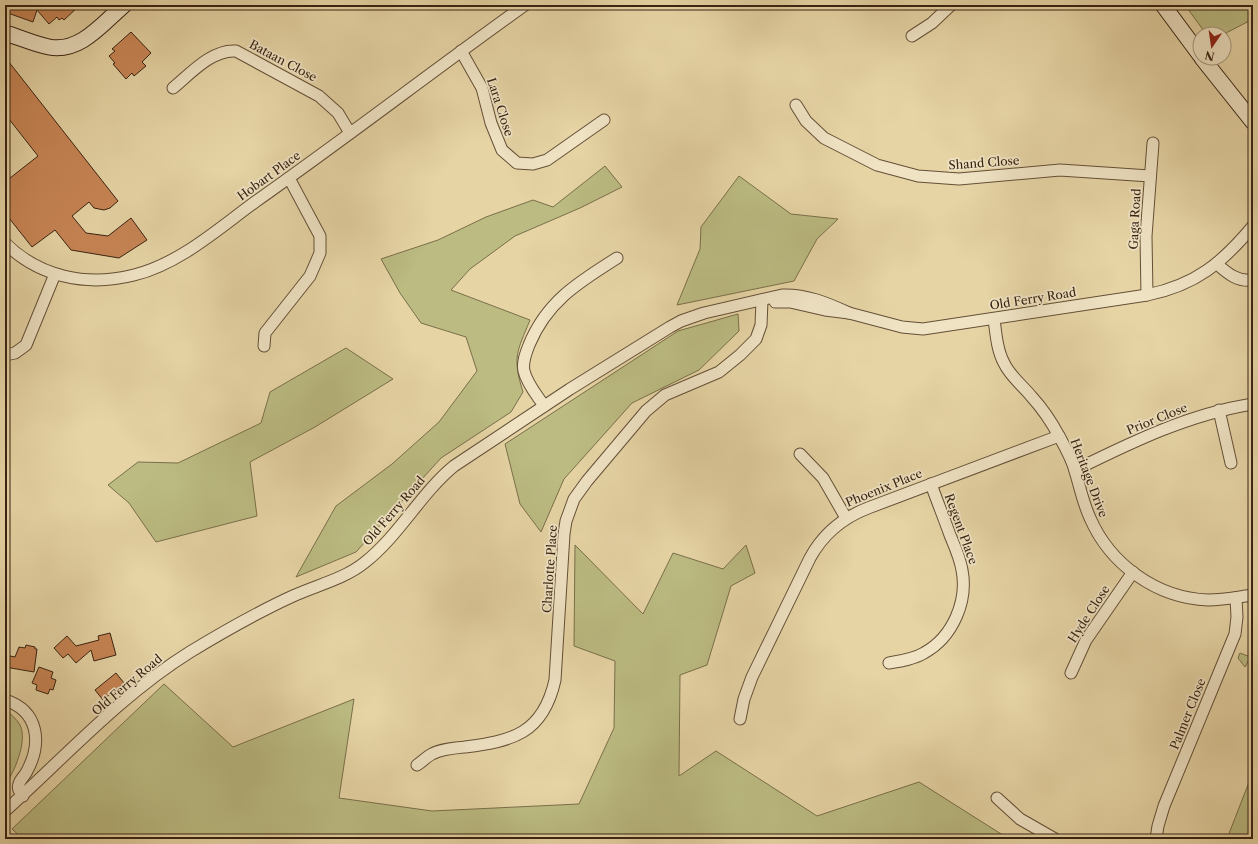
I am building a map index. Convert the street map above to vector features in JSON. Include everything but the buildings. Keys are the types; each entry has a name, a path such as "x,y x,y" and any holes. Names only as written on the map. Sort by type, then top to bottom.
{"street":[{"path":"5,33 48,47 71,46 82,41 124,5"},
{"name":"Hobart Place","path":"5,243 24,260 55,274 97,280 124,278 147,272 184,253 289,178 524,5"},
{"path":"912,36 932,23 951,5"},
{"path":"1163,5 1192,44"},
{"name":"Bataan Close","path":"173,88 221,52 236,51 298,83 319,96 338,113 350,133"},
{"name":"Lara Close","path":"461,51 482,88 491,123 502,150 517,163 533,164 547,160 604,120"},
{"path":"1208,66 1253,122"},
{"name":"Shand Close","path":"796,105 806,121 824,138 877,165 918,176 946,179 970,179 1060,170 1150,176"},
{"name":"Gaga Road","path":"1147,295 1146,261 1153,143"},
{"path":"264,346 265,333 310,276 320,254 320,236 289,178"},
{"name":"Old Ferry Road","path":"5,811 122,703 171,665 267,609 350,572 365,563 386,543 445,473 544,406 681,321 733,306 782,295 800,296 827,303 849,313 902,327 917,329 994,319 1147,295 1177,287 1204,274 1236,246 1253,226"},
{"path":"544,406 524,371 525,354 538,324 573,286 617,258"},
{"path":"1217,264 1235,278 1241,280 1253,280"},
{"path":"5,355 15,353 26,345 55,274"},
{"name":"Charlotte Place","path":"417,765 431,754 445,750 491,744 513,738 529,728 537,719 552,694 555,680 565,527 574,499 600,465 656,402 673,391 719,372 748,347 759,332 762,300"},
{"name":"Heritage Drive","path":"994,319 998,346 1004,364 1039,404 1059,436 1075,470 1085,504 1094,526 1107,547 1133,572 1162,589 1185,596 1208,600 1253,595"},
{"name":"Prior Close","path":"1075,470 1181,422 1220,410 1253,404"},
{"path":"1220,410 1231,463"},
{"name":"Phoenix Place","path":"740,719 744,699 752,677 810,558 823,538 846,518 1059,436"},
{"path":"800,454 823,478 846,518"},
{"name":"Regent Place","path":"889,663 917,656 936,645 944,637 955,620 963,599 964,579 960,560 931,484"},
{"name":"Hyde Close","path":"1071,673 1086,640 1133,572"},
{"name":"Palmer Close","path":"1156,839 1164,806 1235,634 1237,617 1236,598"},
{"path":"5,700 20,707 29,717 36,734 35,753 27,772 18,784 22,796"},
{"path":"997,798 1020,819 1055,839"}],"green space":[{"path":"1185,5 1253,5 1253,19 1232,30 1232,26 1200,26"},
{"path":"605,166 622,187 580,208 515,236 470,269 451,290 530,320 519,348 517,362 523,392 511,412 441,458 356,552 296,577 336,506 392,464 439,422 477,371 466,337 421,323 400,293 381,259 438,240 486,217 533,200 553,207"},
{"path":"739,176 791,214 838,219 817,239 794,281 677,305 700,249 701,227"},
{"path":"738,314 739,331 699,370 632,403 564,479 541,532 520,504 505,444 678,331"},
{"path":"346,348 393,379 315,427 250,462 257,516 156,542 129,503 108,485 138,462 178,463 261,423 270,392"},
{"path":"575,545 643,614 673,553 723,569 746,545 755,573 731,586 707,665 680,675 679,776 716,751 817,816 919,782 1009,839 23,839 12,829 164,684 233,747 354,699 339,798 432,811 579,804 614,728 615,661 574,646"},
{"path":"1240,653 1253,658 1253,662 1249,660 1245,667 1238,658"},
{"path":"5,709 20,725 22,739 16,765 5,785"},
{"path":"1253,772 1253,839 1227,839 1230,831"}]}
